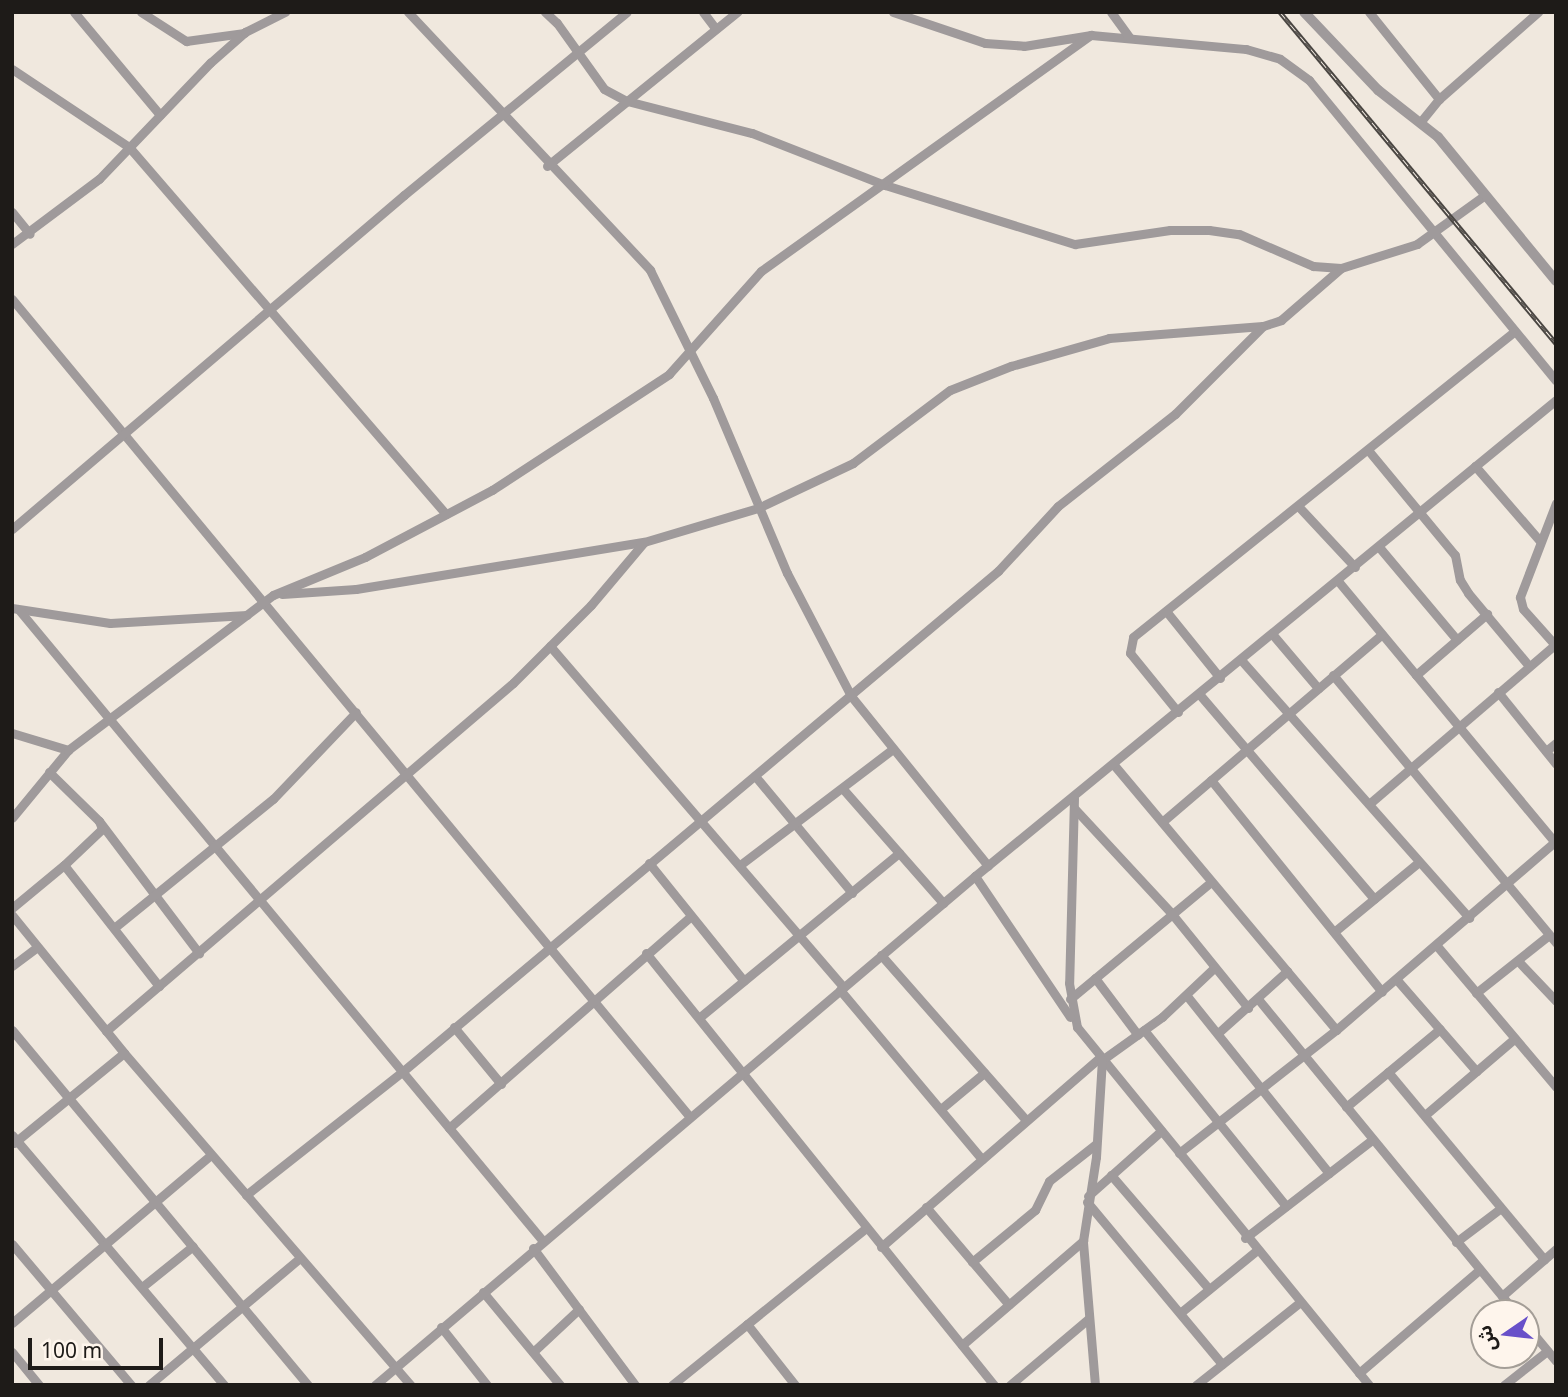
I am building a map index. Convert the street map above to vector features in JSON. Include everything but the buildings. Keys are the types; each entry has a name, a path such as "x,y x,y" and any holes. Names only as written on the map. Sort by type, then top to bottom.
{"street":[{"path":"74,12 160,115"},
{"path":"141,12 186,41 245,32"},
{"path":"12,244 30,234 99,179 245,32 285,12"},
{"path":"408,12 547,166 650,270 717,408 758,508 851,696 988,866"},
{"path":"545,12 558,23 575,53 604,89 627,101 752,133 885,185 1075,244 1170,230 1209,230 1238,234 1313,266 1341,268 1435,235 1485,195"},
{"path":"12,529 500,115 627,12"},
{"path":"703,12 716,29"},
{"path":"547,166 737,12"},
{"path":"893,12 923,26 998,44 1024,46 1091,35 1167,45 1246,50 1280,59 1309,80 1556,381"},
{"path":"914,12 923,26"},
{"path":"1111,12 1129,38"},
{"path":"1304,12 1378,90 1422,120 1556,281"},
{"path":"1369,12 1439,99"},
{"path":"1422,120 1439,99 1538,12"},
{"path":"12,818 68,750 273,595 365,557 492,490 669,374 761,271 885,185 1091,35"},
{"path":"12,69 129,147 272,307 446,514"},
{"path":"12,212 30,234"},
{"path":"246,1195 402,1072 549,945 999,571 1058,506 1175,414 1263,326 1300,306 1341,268"},
{"path":"12,299 689,1116"},
{"path":"273,595 356,589 644,542 758,508 853,463 950,390 1011,366 1110,338 1263,326"},
{"path":"1178,712 1129,646 1166,611 1299,507 1515,331"},
{"path":"375,1385 542,1240 975,876 1074,803 1114,765 1556,400"},
{"path":"1368,450 1455,555 1460,580 1530,666"},
{"path":"1475,466 1540,541"},
{"path":"1369,804 1555,645 1523,609 1520,597 1556,505"},
{"path":"1299,507 1355,567"},
{"path":"106,1031 199,953 258,898 407,774 550,646 644,542"},
{"path":"1379,547 1457,640"},
{"path":"1179,1153 1397,980 1555,842 1338,581"},
{"path":"16,609 110,623 248,615"},
{"path":"16,609 542,1240"},
{"path":"1166,611 1220,678"},
{"path":"1416,675 1487,614"},
{"path":"1162,821 1382,634"},
{"path":"1273,635 1318,688"},
{"path":"550,646 800,936 982,1159"},
{"path":"1242,661 1469,918"},
{"path":"1334,675 1556,943"},
{"path":"1498,692 1556,764"},
{"path":"1200,695 1374,899"},
{"path":"114,928 273,799 356,712"},
{"path":"12,733 68,750"},
{"path":"1546,751 1556,743"},
{"path":"740,865 796,826 893,749"},
{"path":"1114,765 1336,1030"},
{"path":"49,772 99,821 158,895 199,953"},
{"path":"755,776 852,892"},
{"path":"1211,780 1382,992"},
{"path":"843,789 943,903"},
{"path":"1074,803 1172,915 1248,1008"},
{"path":"1074,803 1070,999 1077,1027"},
{"path":"12,908 99,836 99,821"},
{"path":"700,1017 899,853"},
{"path":"1334,932 1419,862"},
{"path":"649,863 744,981"},
{"path":"64,865 159,986"},
{"path":"975,876 1101,1059 1245,1238 1369,1385"},
{"path":"1070,999 1211,882"},
{"path":"12,915 124,1053 411,1385"},
{"path":"449,1128 593,998 690,917"},
{"path":"1476,993 1519,962 1549,935"},
{"path":"1437,946 1556,1087"},
{"path":"12,966 37,947"},
{"path":"646,953 994,1385"},
{"path":"881,955 1026,1120"},
{"path":"1519,962 1555,998"},
{"path":"881,1247 1026,1120 1101,1059 1141,1033 1186,996 1214,968"},
{"path":"1218,1033 1287,971"},
{"path":"1095,978 1221,1120 1286,1206"},
{"path":"1397,980 1476,1071"},
{"path":"1186,996 1329,1173"},
{"path":"1258,999 1504,1299"},
{"path":"454,1027 500,1084"},
{"path":"1346,1107 1440,1029"},
{"path":"12,1030 308,1385"},
{"path":"1425,1115 1514,1039"},
{"path":"124,1053 14,1140 107,1245 224,1385"},
{"path":"1095,1385 1083,1241 1097,1144 1101,1059"},
{"path":"1388,1072 1544,1259"},
{"path":"942,1108 984,1073"},
{"path":"1087,1199 1161,1131"},
{"path":"1245,1238 1372,1140"},
{"path":"972,1262 1035,1210 1049,1181 1097,1144"},
{"path":"12,1323 211,1155"},
{"path":"1111,1175 1209,1289"},
{"path":"1087,1199 1222,1364"},
{"path":"926,1207 1009,1305"},
{"path":"1456,1242 1501,1208"},
{"path":"672,1385 866,1228"},
{"path":"962,1345 1083,1241"},
{"path":"12,1244 131,1385"},
{"path":"142,1287 192,1245"},
{"path":"533,1248 635,1385"},
{"path":"1502,1296 1556,1249"},
{"path":"1180,1313 1256,1251"},
{"path":"149,1385 300,1258"},
{"path":"1359,1373 1479,1270"},
{"path":"483,1292 560,1385"},
{"path":"1196,1385 1299,1303"},
{"path":"533,1352 579,1309"},
{"path":"1010,1385 1088,1320"},
{"path":"747,1324 795,1385"},
{"path":"440,1327 487,1385"},
{"path":"1540,1342 1556,1361"},
{"path":"1504,1385 1547,1351"},
{"path":"12,1352 39,1385"}],"railway":[{"path":"1280,12 1556,343"}]}
